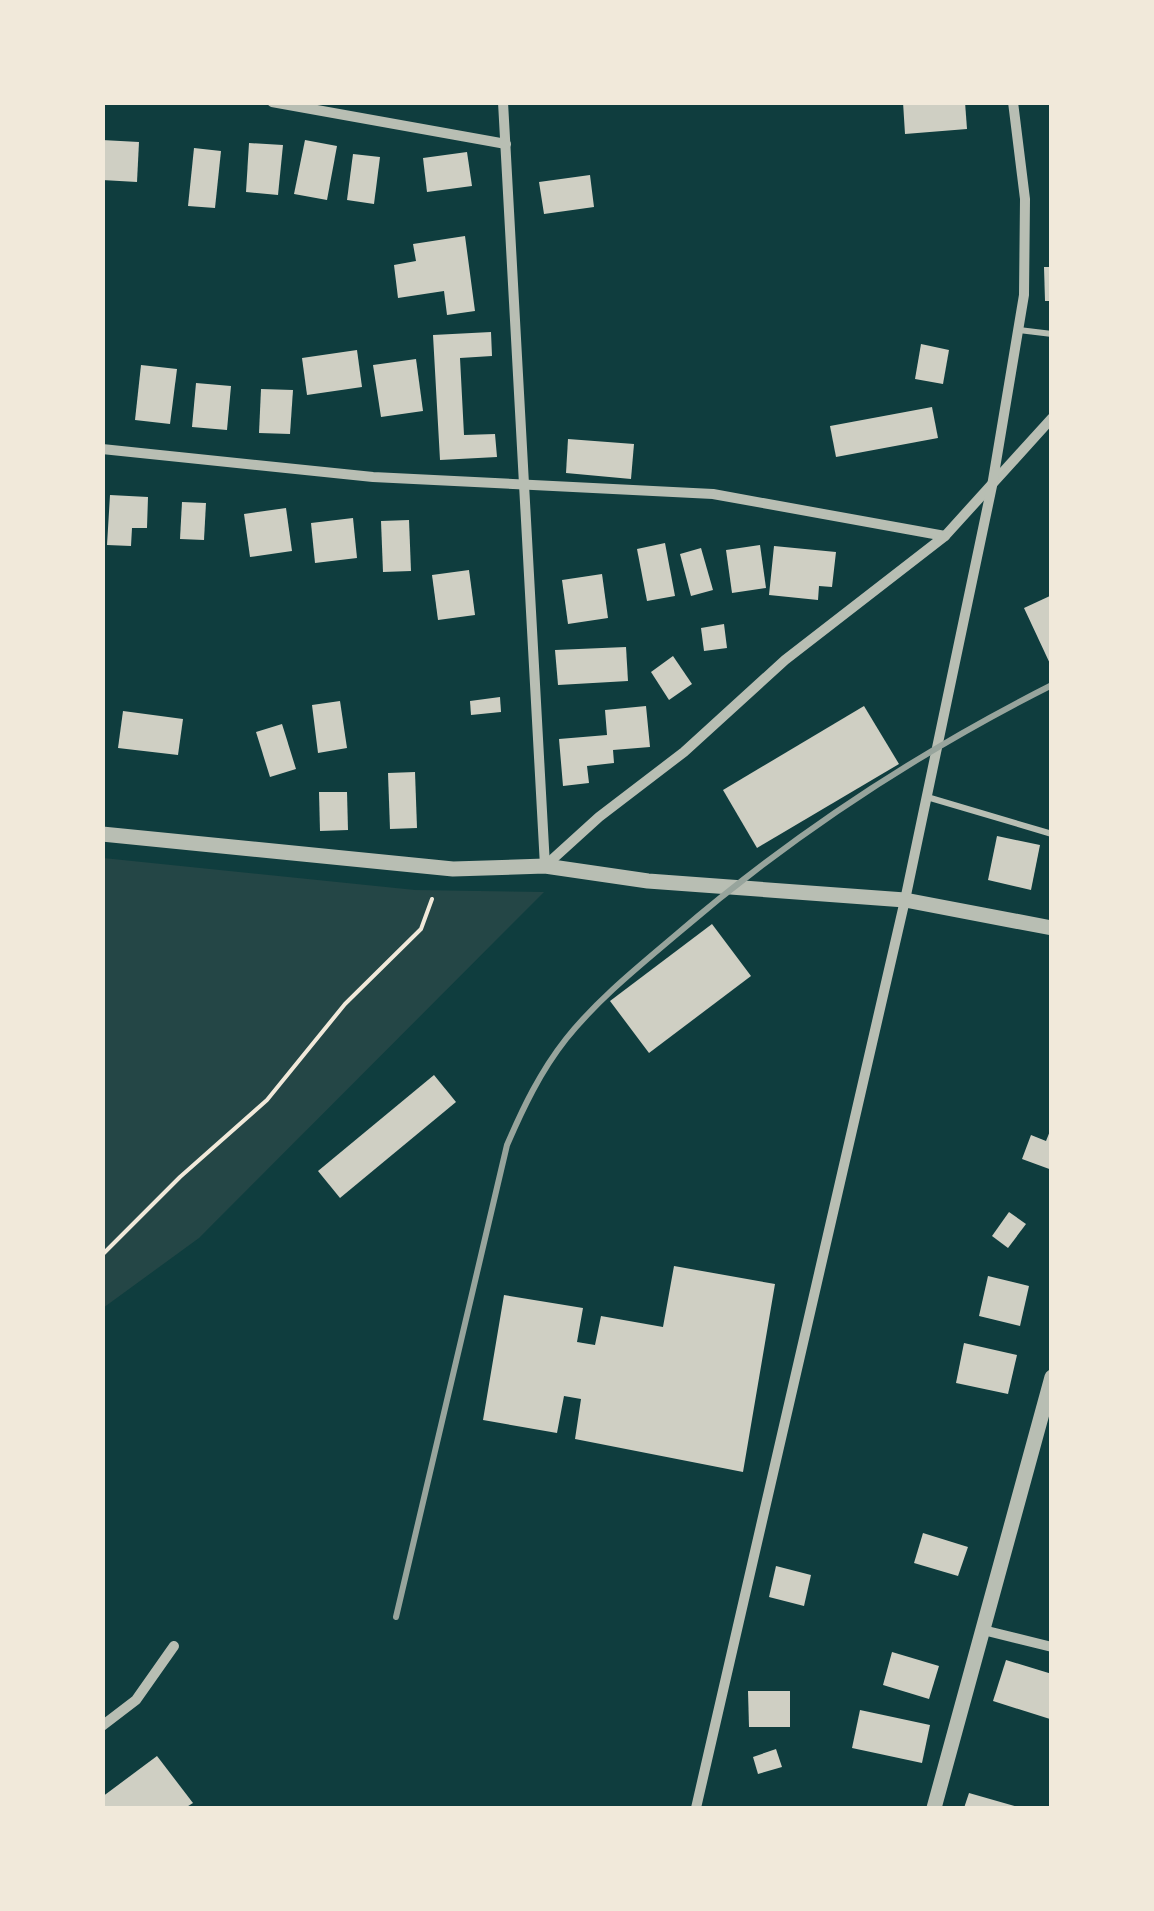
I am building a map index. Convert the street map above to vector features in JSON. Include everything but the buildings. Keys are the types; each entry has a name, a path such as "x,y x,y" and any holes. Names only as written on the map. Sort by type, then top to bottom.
{"street":[{"path":"272,102 506,144"},
{"path":"503,102 545,866"},
{"path":"696,1808 905,900 992,486 1024,295 1024,199 1013,102"},
{"path":"545,866 599,817 684,752 785,660 946,536 1052,418"},
{"path":"102,449 374,477 713,494 946,536"},
{"path":"102,834 452,869 545,866 648,881 905,900 1052,928"},
{"path":"934,1808 1052,1377"},
{"path":"983,1630 1052,1647"},
{"path":"102,1726 136,1700 174,1646"}],"lane":[{"path":"1019,330 1052,334"},
{"path":"927,797 1052,834"}],"path":[{"path":"102,1255 180,1177 268,1100 334,1016 421,929 432,900"}],"shaded area":[{"path":"103,858 415,890 544,892 199,1238 103,1308"}],"railway":[{"path":"396,1617 507,1145 533,1090 557,1052 578,1024 619,984 765,863 904,768 1052,685"}]}
